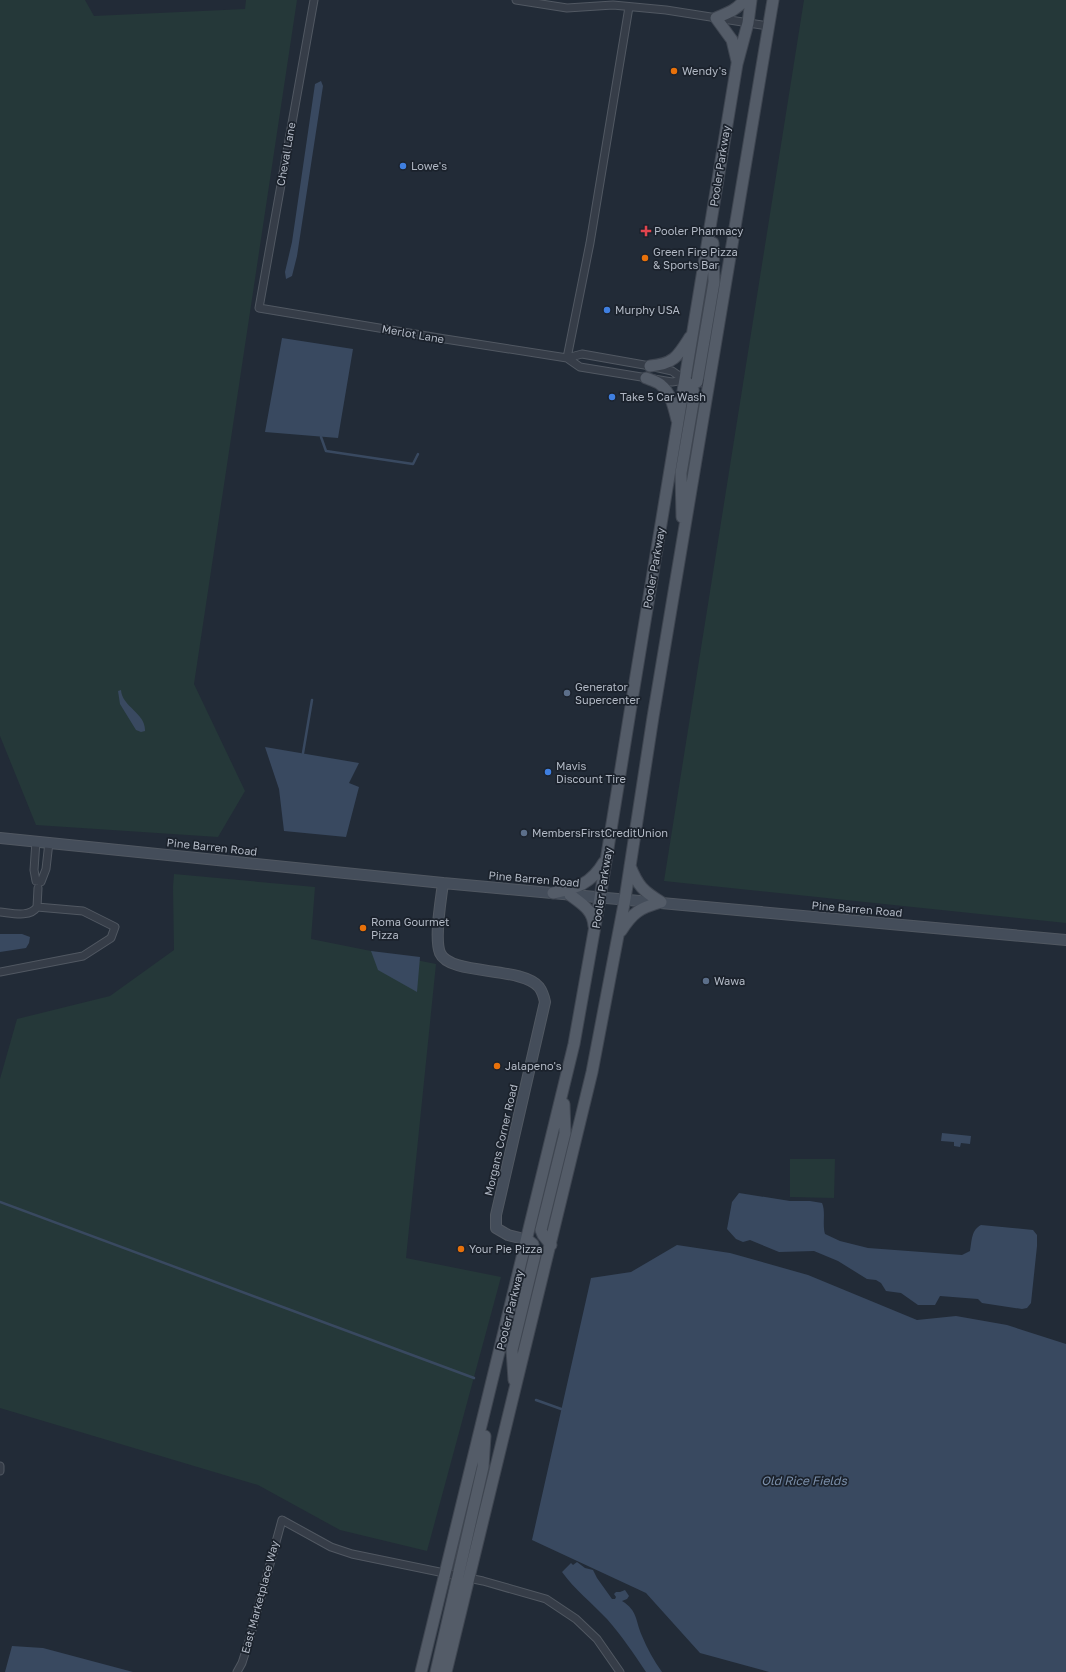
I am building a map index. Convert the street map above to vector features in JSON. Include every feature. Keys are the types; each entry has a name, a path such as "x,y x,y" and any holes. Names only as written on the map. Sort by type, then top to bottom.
{"main road":[{"path":"737,64 732,40 716,18 731,12 740,6 744,0"},
{"name":"Pooler Parkway","path":"421,1672 528,1240 574,1044 607,858 737,64 748,23 751,0"},
{"path":"436,1672 464,1577 514,1393 592,1072 625,899 772,0"},
{"path":"697,382 714,282 712,218"},
{"path":"650,366 665,364 672,361 678,356 693,333"},
{"path":"646,378 661,385 670,396 678,427"},
{"path":"682,547 681,473 694,397 693,389 685,380"},
{"name":"Pine Barren Road","path":"0,838 443,883 1066,940"},
{"path":"553,893 576,887 591,879 599,871 607,858"},
{"path":"630,866 640,887 645,893 661,902"},
{"name":"Morgans Corner Road","path":"443,883 438,942 441,954 451,964 527,978 540,988 545,1002 496,1215 496,1228 508,1235 528,1240"},
{"path":"570,895 590,912 593,918 594,932"},
{"path":"618,937 630,917 638,910 661,902"},
{"path":"551,1245 541,1230 565,1134 564,1087"},
{"path":"514,1393 512,1350 535,1255 533,1244 528,1240"},
{"path":"446,1672 483,1467 485,1412"}],"street":[{"name":"Cheval Lane","path":"259,308 314,0"},
{"path":"516,0 567,8 613,5 666,10 768,26"},
{"path":"567,358 590,243 629,7"},
{"name":"Merlot Lane","path":"259,308 567,358 582,354 672,371 685,380"},
{"name":"Merlot Lane","path":"567,358 580,367 672,382 685,380 709,384"},
{"path":"0,912 27,914 34,911 37,907 38,884 34,873 36,841"},
{"path":"38,884 46,869 48,842"},
{"path":"0,972 83,956 113,936 116,927 86,912 37,907"},
{"path":"0,1466 0,1472"},
{"name":"East Marketplace Way","path":"237,1672 242,1663 249,1641 282,1520 341,1551 445,1572"},
{"path":"445,1572 546,1599 576,1619 597,1639 620,1672"}],"shaded area":[{"path":"0,0 85,0 94,16 245,9 246,0 297,0 194,684 245,791 218,837 36,825 0,736"},
{"path":"804,0 1066,0 1066,923 664,881"},
{"path":"174,874 315,887 311,939 436,964 406,1258 501,1277 427,1551 340,1530 258,1485 0,1408 0,1079 17,1019 110,996 174,950"},
{"path":"790,1159 835,1159 834,1198 790,1197"}],"water":[{"path":"321,81 323,86 297,256 292,276 286,279 285,272 292,242 315,84"},
{"path":"282,338 353,349 338,438 265,432"},
{"path":"121,690 125,701 142,719 145,731 141,732 136,730 120,704 118,691"},
{"path":"265,747 359,763 349,783 359,787 346,837 284,831 279,789"},
{"path":"0,934 22,934 30,937 29,943 26,948 0,952"},
{"path":"371,951 420,957 417,992 378,970"},
{"path":"942,1133 971,1136 970,1144 961,1143 960,1147 954,1146 954,1142 941,1141"},
{"path":"739,1193 790,1201 810,1201 822,1203 824,1210 825,1234 840,1241 868,1248 962,1255 970,1251 975,1230 981,1225 1033,1230 1037,1235 1037,1246 1031,1303 1027,1308 1022,1309 982,1303 978,1299 940,1296 935,1305 918,1305 901,1293 886,1291 881,1283 876,1280 867,1279 838,1261 814,1251 779,1252 750,1240 743,1242 736,1239 727,1229 732,1202"},
{"name":"Old Rice Fields","path":"677,1245 730,1253 808,1275 917,1320 956,1316 1007,1325 1066,1344 1066,1672 769,1672 700,1653 646,1593 532,1540 591,1278 631,1272"},
{"path":"577,1562 585,1568 593,1570 612,1599 615,1599 616,1597 614,1594 616,1592 625,1590 629,1596 627,1599 622,1601 634,1612 646,1645 662,1672 646,1672 628,1645 612,1625 572,1585 562,1572 571,1563 573,1565"},
{"path":"12,1646 43,1648 133,1672 5,1672"}],"waterway":[{"path":"321,437 326,451 413,464 418,454"},
{"path":"303,753 312,700"},
{"path":"0,1202 474,1378"},
{"path":"536,1400 564,1410"}],"place":[{"name":"Wendy's","path":"674,71"},
{"name":"Lowe's","path":"403,166"},
{"name":"Pooler Pharmacy","path":"646,231"},
{"name":"Green Fire Pizza & Sports Bar","path":"645,258"},
{"name":"Murphy USA","path":"607,310"},
{"name":"Take 5 Car Wash","path":"612,397"},
{"name":"Generator Supercenter","path":"567,693"},
{"name":"Mavis Discount Tire","path":"548,772"},
{"name":"MembersFirstCreditUnion","path":"524,833"},
{"name":"Roma Gourmet Pizza","path":"363,928"},
{"name":"Wawa","path":"706,981"},
{"name":"Jalapeno's","path":"497,1066"},
{"name":"Your Pie Pizza","path":"461,1249"}]}
